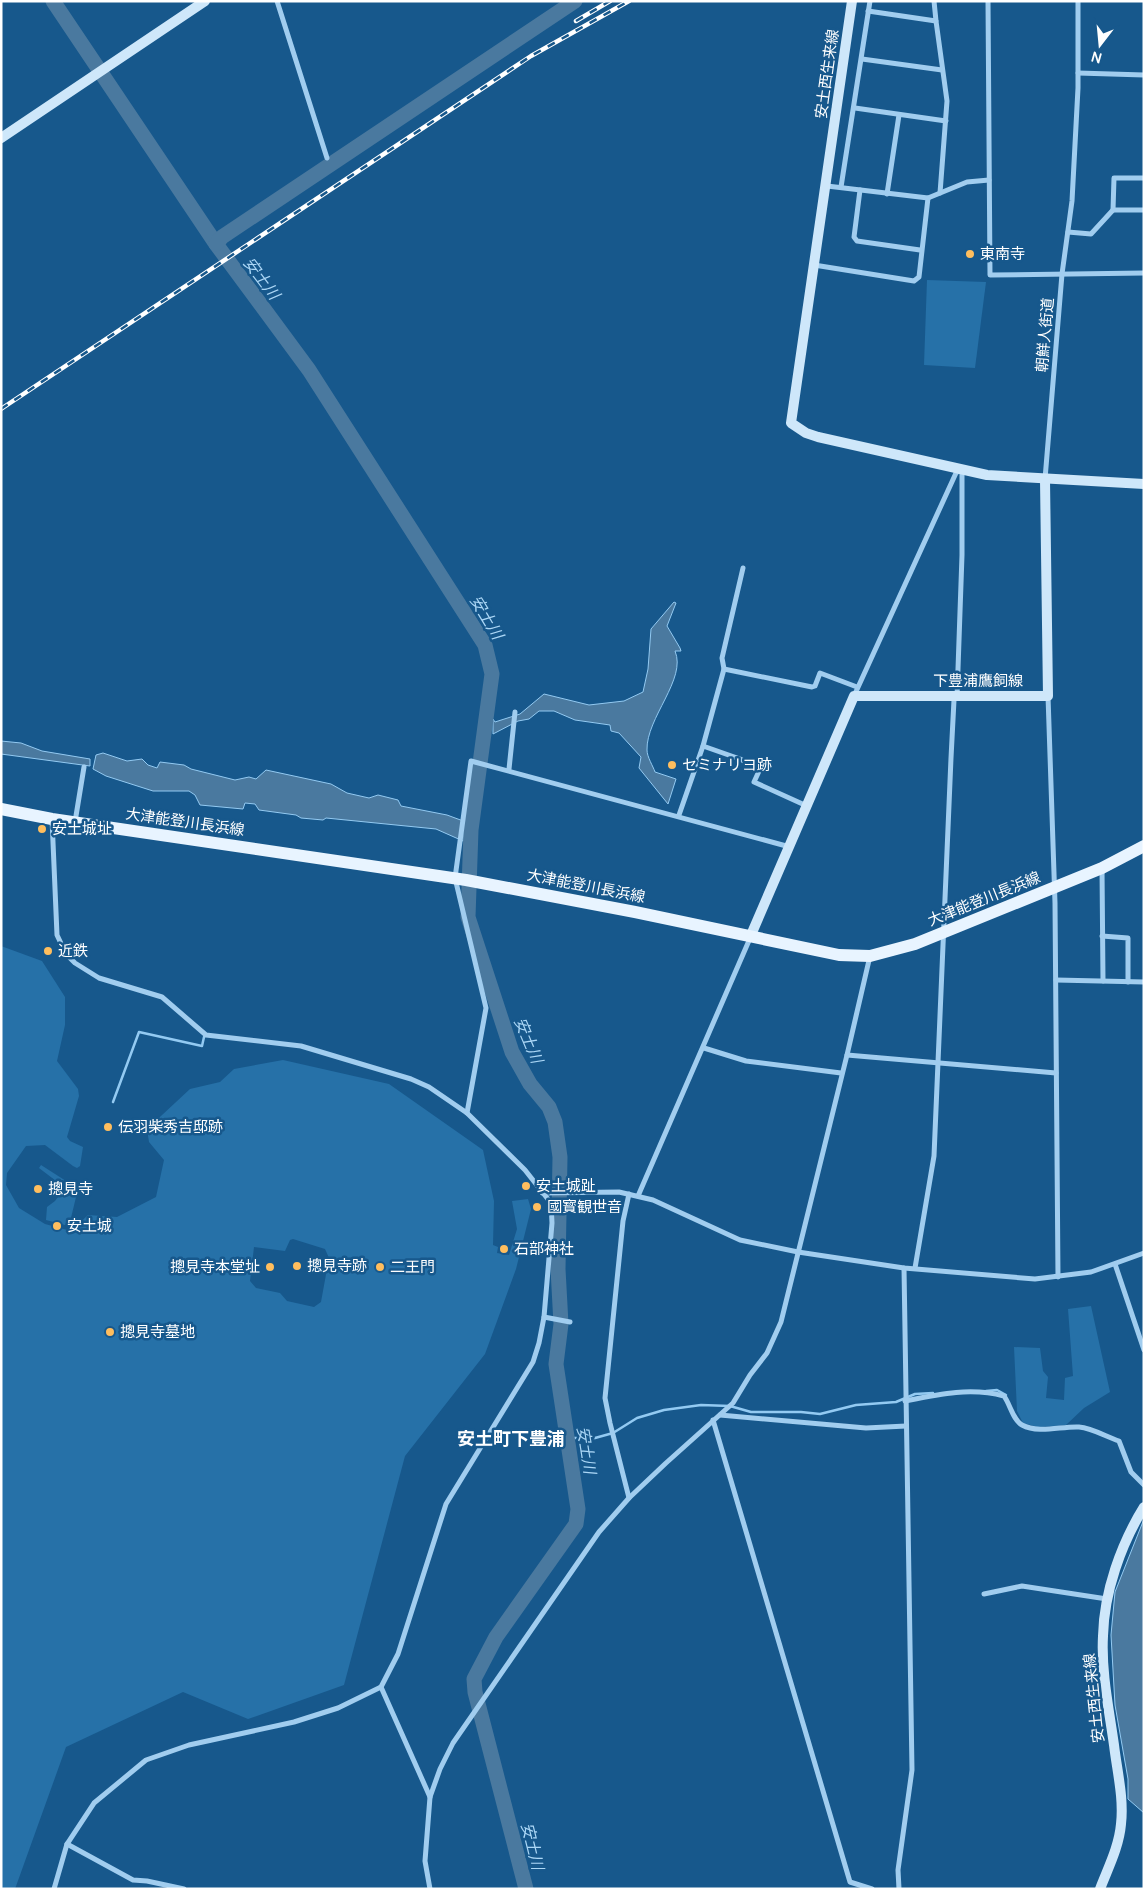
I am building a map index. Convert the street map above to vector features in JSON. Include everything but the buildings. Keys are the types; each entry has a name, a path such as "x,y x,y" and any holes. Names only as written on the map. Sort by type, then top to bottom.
{"main road":[{"path":"1,138 205,1"},
{"name":"安土西生来線","path":"852,1 832,150 791,423 806,433 962,468"},
{"path":"962,468 987,475 1046,480 1144,484"},
{"path":"1046,480 1048,696"},
{"path":"751,935 856,692"},
{"name":"下豊浦鷹飼線","path":"856,692 956,697 1048,696"},
{"name":"大津能登川長浜線","path":"1,809 52,820 465,880 751,935 840,955 870,956 915,944 1102,868 1144,846"},
{"name":"安土西生来線","path":"1100,1889 1116,1849 1121,1826 1122,1805 1104,1664 1102,1637 1106,1599 1130,1528 1144,1507"}],"street":[{"path":"277,1 327,158"},
{"path":"841,187 855,108 870,1"},
{"path":"934,1 947,101 940,193"},
{"path":"988,1 990,275 1144,274"},
{"name":"朝鮮人街道","path":"1046,480 1062,274 1072,192 1078,73 1078,1"},
{"path":"868,11 936,21"},
{"path":"862,59 942,70"},
{"path":"1078,73 1144,75"},
{"path":"855,108 946,121"},
{"path":"887,194 899,115"},
{"path":"1068,232 1090,234 1113,210 1114,178 1144,178"},
{"path":"826,186 928,198 967,182 989,180"},
{"path":"860,190 854,238 857,241 920,250"},
{"path":"814,265 914,281 919,277 920,250 928,198"},
{"path":"1113,210 1144,210"},
{"path":"724,669 812,687 815,686 820,673 856,692 956,473 962,468"},
{"path":"915,1268 934,1156 962,555 962,468"},
{"path":"679,816 702,746 724,669 722,658 743,568"},
{"path":"1048,696 1056,980 1058,1277"},
{"path":"509,769 515,712"},
{"path":"702,746 740,759 760,769 754,782 807,807"},
{"path":"467,1113 486,1008 459,846 471,761 509,769 790,847"},
{"path":"75,823 84,767"},
{"path":"52,820 57,935 66,954 81,967 99,978 162,997 206,1035 290,1044 403,1075 429,1087 467,1113 525,1170 551,1203 552,1223 544,1317 533,1362 446,1504 398,1654 381,1687 338,1708 303,1719 189,1745 146,1760 94,1803 67,1844 54,1889"},
{"path":"1102,868 1102,981"},
{"path":"638,1196 704,1048 751,935"},
{"path":"1102,936 1128,938 1128,982"},
{"path":"430,1889 425,1861 430,1797 444,1760 475,1708 599,1532 629,1498 734,1403 750,1375 767,1353 781,1322 870,956"},
{"path":"1056,980 1144,982"},
{"path":"704,1048 746,1060 841,1073"},
{"path":"847,1055 1056,1073"},
{"path":"542,1193 567,1191 629,1194 638,1196 740,1240 798,1252 904,1268 1035,1279 1091,1272 1144,1253"},
{"path":"629,1194 622,1230 606,1398 614,1442 629,1498"},
{"path":"1115,1264 1144,1350"},
{"path":"899,1889 898,1870 912,1770 904,1268"},
{"path":"544,1317 570,1322"},
{"path":"905,1401 963,1391 992,1393 1004,1396 1012,1407 1014,1418 1021,1424 1036,1429 1081,1427 1119,1442 1131,1472 1144,1485"},
{"path":"722,1413 866,1428 906,1426"},
{"path":"713,1420 850,1882 872,1889"},
{"path":"984,1594 1022,1586 1106,1599"},
{"path":"381,1687 430,1797"},
{"path":"67,1844 132,1880 147,1880 184,1889"}],"shaded area":[{"path":"927,280 986,282 975,368 924,365"},
{"path":"674,602 676,603 667,626 681,651 675,651 677,662 676,674 648,738 647,750 655,772 676,779 668,804 639,768 641,757 619,733 611,731 610,725 575,720 554,711 539,711 529,719 518,721 493,734 493,719 495,722 520,714 544,694 589,705 624,701 643,692 648,669 651,629"},
{"path":"1,741 21,743 42,751 90,759 90,766 1,754"},
{"path":"103,753 127,761 142,759 148,765 157,768 160,762 184,765 191,769 235,780 249,777 256,779 266,770 331,784 347,793 369,798 378,795 398,800 401,806 447,815 466,822 463,841 436,829 326,818 323,820 301,818 296,815 259,810 255,804 245,803 243,809 200,805 195,795 189,791 153,791 106,776 93,769 96,755"},
{"path":"1,946 42,961 65,997 65,1025 57,1061 78,1089 79,1096 67,1137 70,1141 83,1147 80,1166 77,1168 73,1166 45,1145 26,1146 7,1173 6,1185 19,1208 45,1224 71,1231 88,1215 117,1217 156,1197 164,1160 149,1142 147,1129 190,1089 220,1082 234,1069 283,1060 389,1084 483,1150 494,1201 493,1245 498,1247 497,1253 509,1255 517,1229 512,1201 528,1199 531,1209 516,1269 485,1354 405,1456 344,1685 248,1719 183,1692 66,1747 15,1889 1,1889","holes":["293,1239 325,1249 329,1258 321,1302 314,1307 287,1301 280,1293 256,1288 250,1281 254,1247 285,1251 290,1240"]},
{"path":"41,1165 66,1181 66,1187 77,1193 70,1222 65,1225 46,1220 47,1207 61,1193 57,1188 60,1184 39,1168"},
{"path":"1091,1306 1110,1392 1084,1408 1066,1425 1038,1427 1023,1423 1017,1411 1014,1347 1040,1348 1043,1371 1048,1377 1046,1398 1064,1400 1065,1378 1073,1376 1068,1309"},
{"path":"1144,1519 1144,1813 1128,1799 1128,1779 1115,1705 1111,1635 1115,1592"}],"waterway":[{"name":"安土川","path":"53,1 216,244 309,370 485,645 492,674 471,830 468,917 512,1052 530,1084 549,1107 555,1122 560,1157 558,1269 561,1324 556,1364 578,1509 576,1524 496,1637 474,1679 475,1692 526,1889"},
{"path":"216,244 222,237 575,1"},
{"path":"113,1102 139,1032 202,1046 204,1037"},
{"path":"986,1391 997,1390 1006,1395"},
{"path":"567,1438 595,1438 613,1433 637,1418 664,1410 701,1405 730,1406 751,1412 820,1414 856,1405 896,1402 915,1394 933,1393"}],"railway":[{"path":"576,21 610,1"},
{"path":"1,409 531,56 629,1"}],"place":[{"name":"東南寺","path":"970,254"},
{"name":"セミナリヨ跡","path":"672,765"},
{"name":"安土城址","path":"42,829"},
{"name":"近鉄","path":"48,951"},
{"name":"伝羽柴秀吉邸跡","path":"108,1127"},
{"name":"安土城趾","path":"526,1186"},
{"name":"摠見寺","path":"38,1189"},
{"name":"國寳観世音","path":"537,1207"},
{"name":"安土城","path":"57,1226"},
{"name":"石部神社","path":"504,1249"},
{"name":"摠見寺跡","path":"297,1266"},
{"name":"摠見寺本堂址","path":"270,1267"},
{"name":"二王門","path":"380,1267"},
{"name":"摠見寺墓地","path":"110,1332"}],"district":[{"name":"安土町下豊浦","path":"511,1439"}]}
